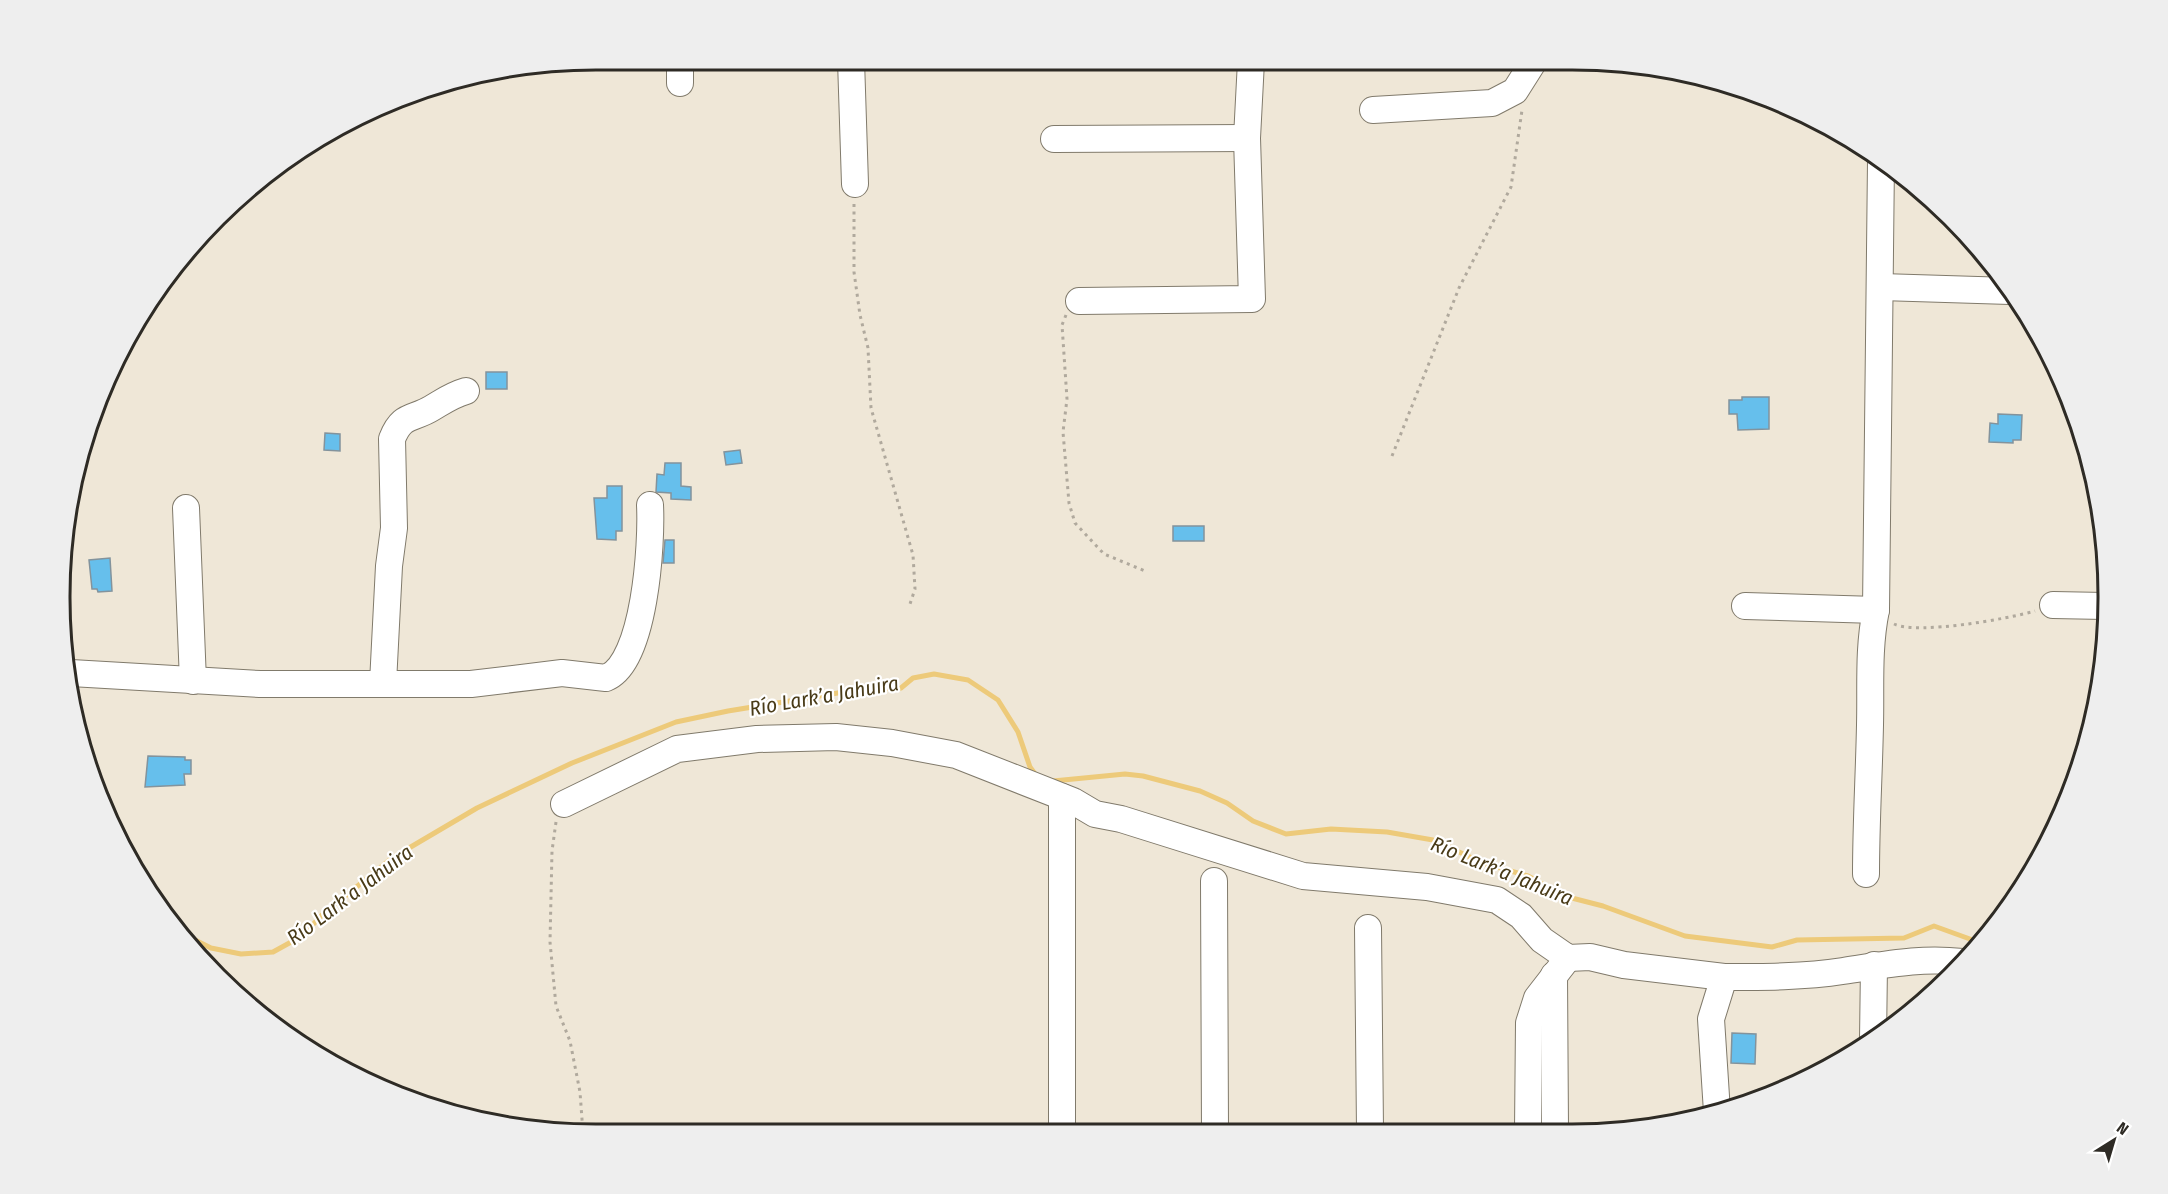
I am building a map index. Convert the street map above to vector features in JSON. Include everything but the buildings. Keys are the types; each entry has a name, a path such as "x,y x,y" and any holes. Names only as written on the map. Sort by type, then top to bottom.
{"street":[{"path":"851,70 855,184"},
{"path":"1079,301 1252,299 1247,138 1251,70"},
{"path":"1373,110 1492,103 1515,91 1526,70"},
{"path":"1054,140 1247,138"},
{"path":"1866,874 1866,784 1870,725 1868,665 1876,610 1881,171"},
{"path":"1881,287 1999,291"},
{"path":"383,683 389,566 394,528 392,440 396,428 414,414 430,410 446,397 466,391"},
{"path":"76,673 193,681 471,684 545,674 606,678 614,675 626,658 638,631 647,560 650,505"},
{"path":"186,508 193,681"},
{"path":"2053,605 2097,606"},
{"path":"1745,606 1876,610"},
{"path":"564,804 676,749 757,739 836,737 892,743 956,755 1062,797 1095,814 1121,819 1303,876 1427,887 1497,900 1521,916 1561,966 1555,1124"},
{"path":"1062,797 1062,1124"},
{"path":"1214,881 1215,1124"},
{"path":"1368,928 1370,1124"},
{"path":"1528,1124 1529,1023 1537,998 1561,966 1590,957 1624,965 1724,977 1815,974 1934,959 1951,961"},
{"path":"1873,1028 1874,965"},
{"path":"1716,1103 1711,1018 1724,977"}],"path":[{"path":"1392,456 1459,288 1511,187 1527,70"},
{"path":"855,184 854,272 860,315 868,348 871,408 913,555 915,589 910,604"},
{"path":"1079,301 1069,310 1062,325 1067,399 1063,432 1069,504 1075,523 1104,554 1145,571"},
{"path":"1876,610 1897,626 1915,629 1982,622 2053,605"},
{"path":"564,804 556,824 552,851 550,942 556,1006 570,1041 580,1092 582,1123"}],"waterway":[{"name":"Río Lark’a Jahuira","path":"200,942 211,948 241,954 273,952 302,936 322,915 392,858 477,808 572,763 676,722 728,711 856,690 901,688 913,678 934,674 968,680 998,700 1018,732 1030,767 1038,778"},
{"name":"Río Lark’a Jahuira","path":"1053,781 1125,774 1143,776 1200,791 1227,803 1253,821 1286,834 1331,829 1387,832 1433,840 1483,863 1528,876 1564,896 1603,906 1685,936 1772,947 1797,940 1904,938 1934,926 1971,939"}]}
